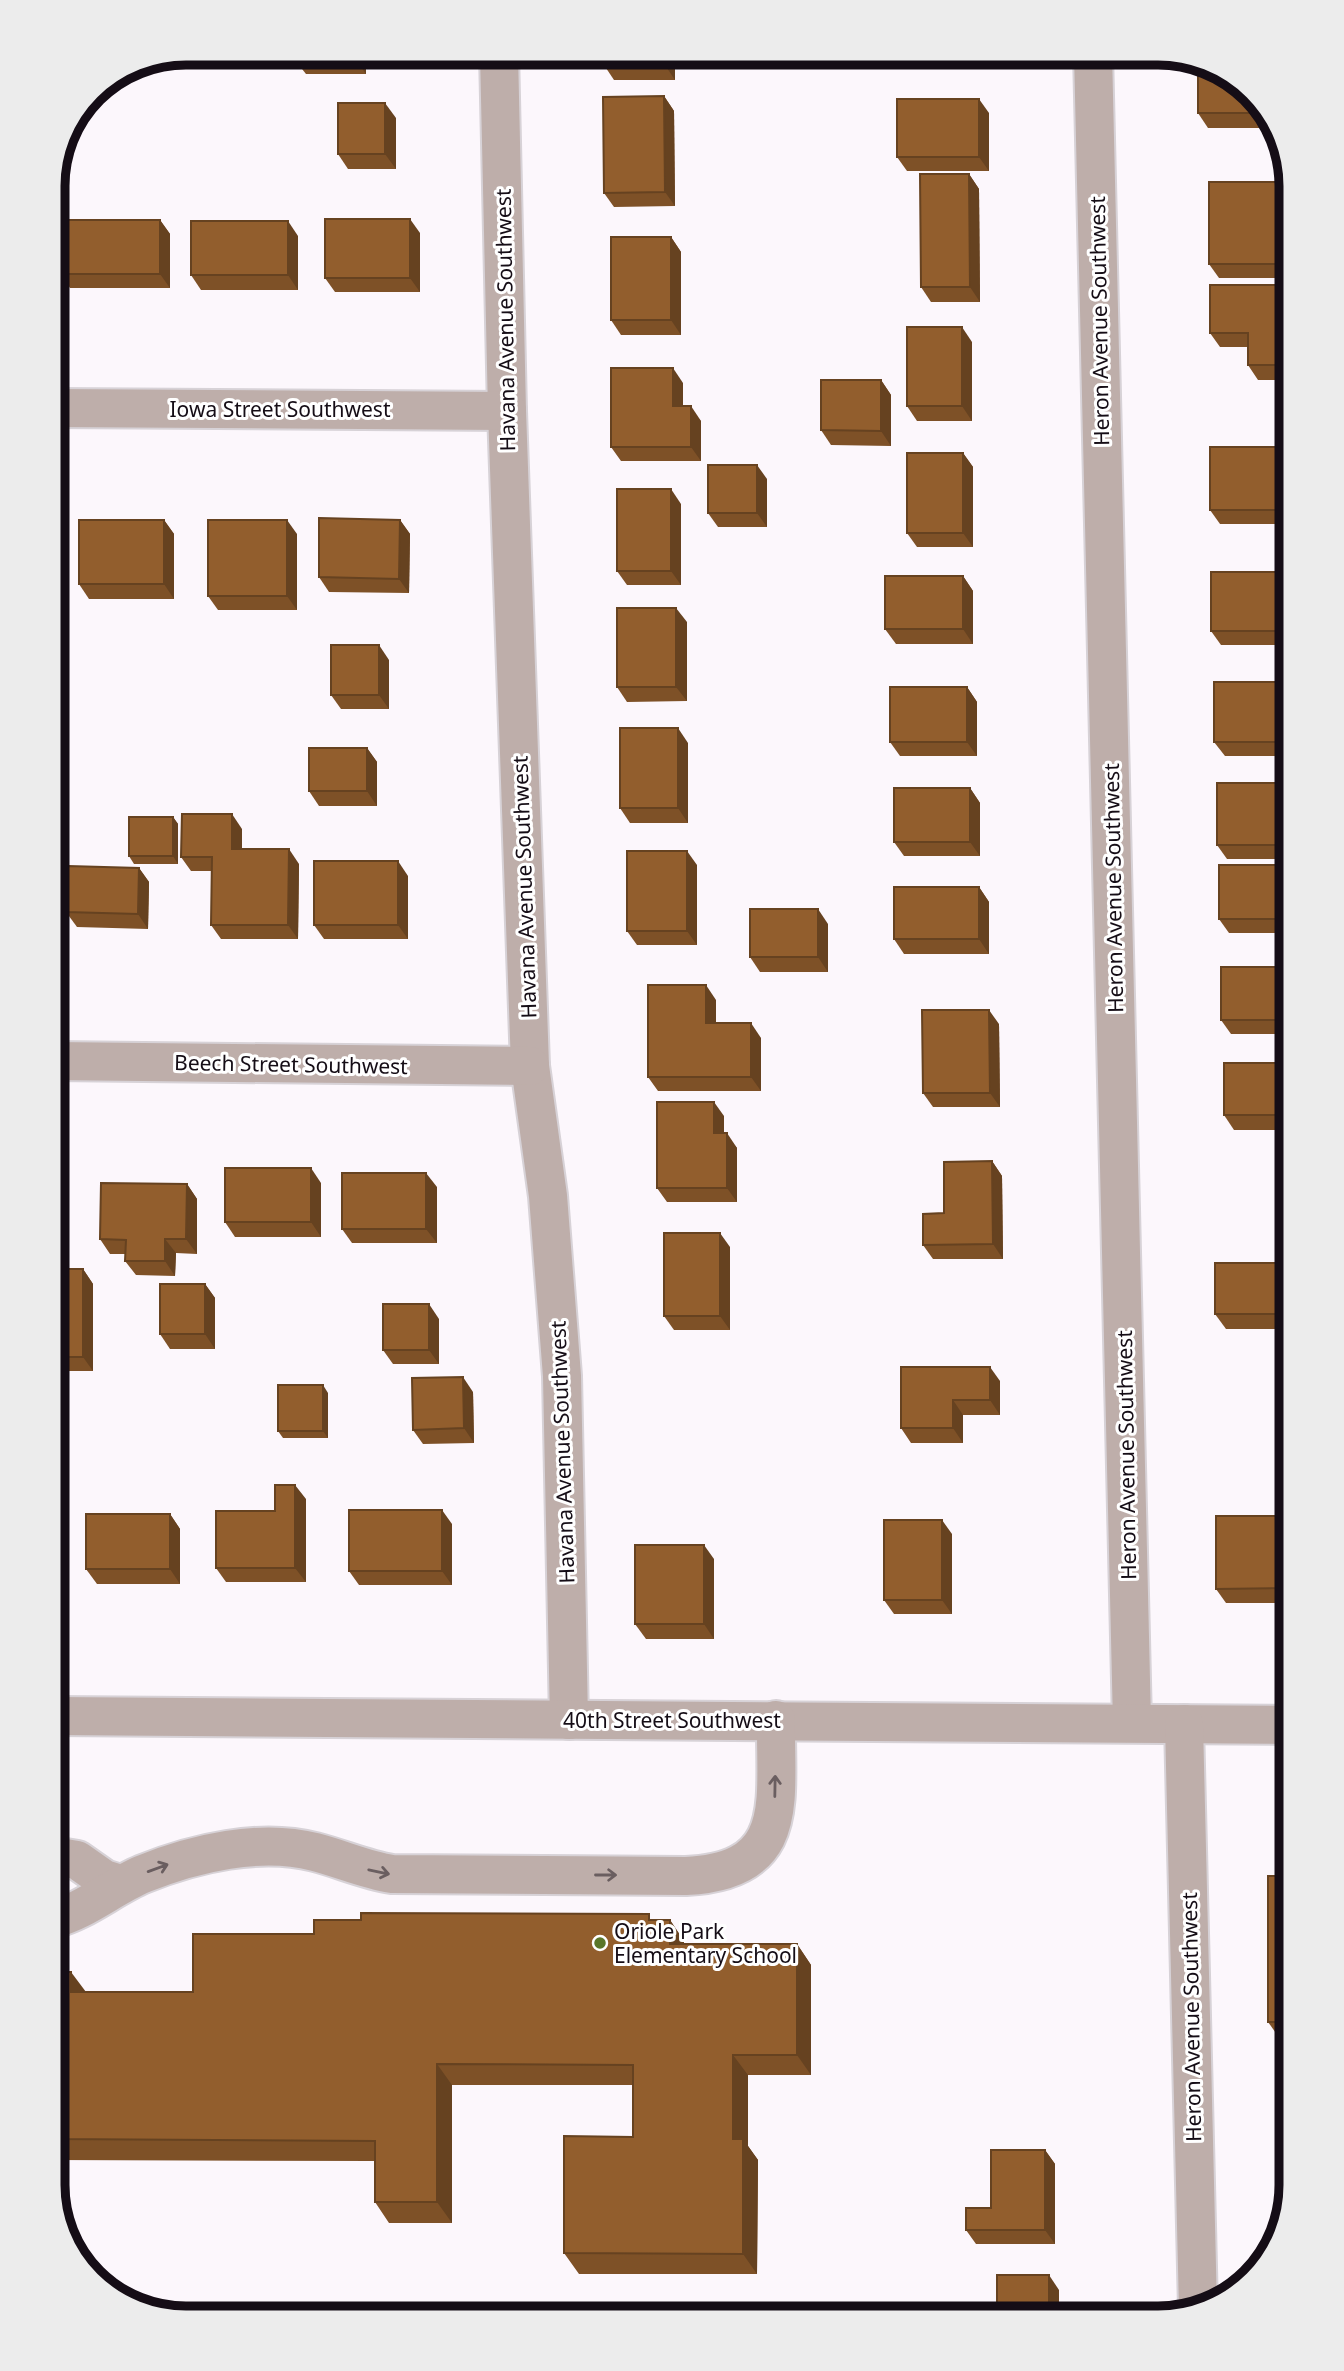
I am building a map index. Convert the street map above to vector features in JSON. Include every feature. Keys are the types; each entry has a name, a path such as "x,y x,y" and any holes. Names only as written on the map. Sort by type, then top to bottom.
{"street":[{"name":"Havana Avenue Southwest","path":"499,65 507,411 530,1066 548,1196 562,1376 569,1720"},
{"name":"Heron Avenue Southwest","path":"1093,65 1132,1723"},
{"name":"Iowa Street Southwest","path":"65,408 507,411"},
{"name":"Beech Street Southwest","path":"65,1061 530,1066"},
{"name":"40th Street Southwest","path":"65,1716 1279,1725"},
{"path":"65,1914 120,1884 194,1857 267,1847 316,1852 365,1869 392,1874 685,1876 721,1872 752,1857 769,1836 775,1804 776,1720"},
{"name":"Heron Avenue Southwest","path":"1184,1724 1198,2300"},
{"path":"65,1858 77,1860 104,1879 120,1884"}],"building":[{"path":"1198,71 1225,85 1254,113 1198,113"},
{"path":"664,96 665,192 604,193 603,97"},
{"path":"897,99 979,99 979,157 897,157"},
{"path":"338,103 385,103 385,154 338,154"},
{"path":"920,174 969,174 970,287 921,287"},
{"path":"1209,182 1279,182 1279,264 1209,264"},
{"path":"325,219 410,219 410,278 325,278"},
{"path":"65,220 160,220 160,274 65,274"},
{"path":"191,221 288,221 288,275 191,275"},
{"path":"611,237 671,237 671,320 611,320"},
{"path":"1210,285 1279,285 1279,365 1248,365 1248,333 1210,333"},
{"path":"907,327 962,327 962,406 907,406"},
{"path":"611,368 673,368 673,406 691,406 691,447 611,447"},
{"path":"821,380 881,380 881,431 821,430"},
{"path":"1210,447 1279,447 1279,510 1210,510"},
{"path":"907,453 963,453 963,533 907,533"},
{"path":"708,465 757,465 757,513 708,513"},
{"path":"617,489 671,489 671,571 617,571"},
{"path":"319,518 400,520 399,579 319,577"},
{"path":"79,520 164,520 164,584 79,584"},
{"path":"208,520 287,520 287,596 208,596"},
{"path":"1211,572 1279,572 1279,631 1211,631"},
{"path":"885,576 963,576 963,629 885,629"},
{"path":"617,608 676,608 676,687 617,687"},
{"path":"331,645 379,645 379,695 331,695"},
{"path":"1214,682 1279,682 1279,742 1214,742"},
{"path":"890,687 967,687 967,742 890,742"},
{"path":"620,728 678,728 678,808 620,808"},
{"path":"309,748 367,748 367,791 309,791"},
{"path":"1217,783 1279,783 1279,845 1217,845"},
{"path":"894,788 970,788 970,842 894,842"},
{"path":"182,814 232,814 232,849 289,849 288,925 211,925 212,857 181,857"},
{"path":"129,817 173,817 173,856 129,856"},
{"path":"627,851 687,851 687,931 627,931"},
{"path":"314,861 398,861 398,925 314,925"},
{"path":"1219,865 1279,865 1279,919 1219,919"},
{"path":"68,866 139,868 138,914 66,912"},
{"path":"894,887 979,887 979,939 894,939"},
{"path":"750,909 818,909 818,957 750,957"},
{"path":"1221,967 1279,967 1279,1020 1221,1020"},
{"path":"648,985 706,985 706,1023 751,1023 751,1077 648,1077"},
{"path":"922,1010 989,1010 990,1093 923,1093"},
{"path":"1224,1063 1279,1063 1279,1115 1224,1115"},
{"path":"657,1102 714,1102 714,1133 727,1133 727,1188 657,1188"},
{"path":"992,1161 993,1244 923,1245 923,1214 944,1213 944,1162"},
{"path":"225,1168 311,1168 311,1222 225,1222"},
{"path":"342,1173 426,1173 426,1229 342,1229"},
{"path":"101,1183 187,1184 186,1239 165,1239 165,1261 125,1261 126,1240 100,1239"},
{"path":"664,1233 720,1233 720,1316 664,1316"},
{"path":"1215,1263 1279,1263 1279,1314 1215,1314"},
{"path":"65,1269 83,1269 83,1357 65,1357"},
{"path":"160,1284 205,1284 205,1334 160,1334"},
{"path":"383,1304 429,1304 429,1350 383,1350"},
{"path":"901,1367 990,1367 990,1400 953,1400 953,1428 901,1428"},
{"path":"463,1377 464,1428 413,1430 412,1378"},
{"path":"278,1385 323,1385 323,1431 278,1431"},
{"path":"275,1485 295,1485 295,1568 216,1568 216,1511 275,1511"},
{"path":"349,1510 442,1510 442,1571 349,1571"},
{"path":"86,1514 170,1514 170,1569 86,1569"},
{"path":"1216,1516 1279,1516 1279,1588 1216,1589"},
{"path":"884,1520 942,1520 942,1600 884,1600"},
{"path":"635,1545 704,1545 704,1624 635,1624"},
{"path":"1268,1876 1279,1876 1279,2022 1268,2022"},
{"path":"361,1913 649,1914 649,1920 670,1920 670,1944 797,1944 797,2055 733,2055 733,2139 743,2139 743,2254 564,2253 564,2136 633,2137 633,2065 437,2064 437,2202 375,2202 375,2141 65,2139 65,1972 71,1972 71,1992 193,1992 193,1934 314,1934 314,1920 361,1920"},
{"path":"991,2150 1045,2150 1045,2230 966,2230 966,2208 991,2208"},
{"path":"997,2275 1049,2275 1049,2306 997,2306"}],"place":[{"name":"Oriole Park Elementary School","path":"600,1943"}]}
